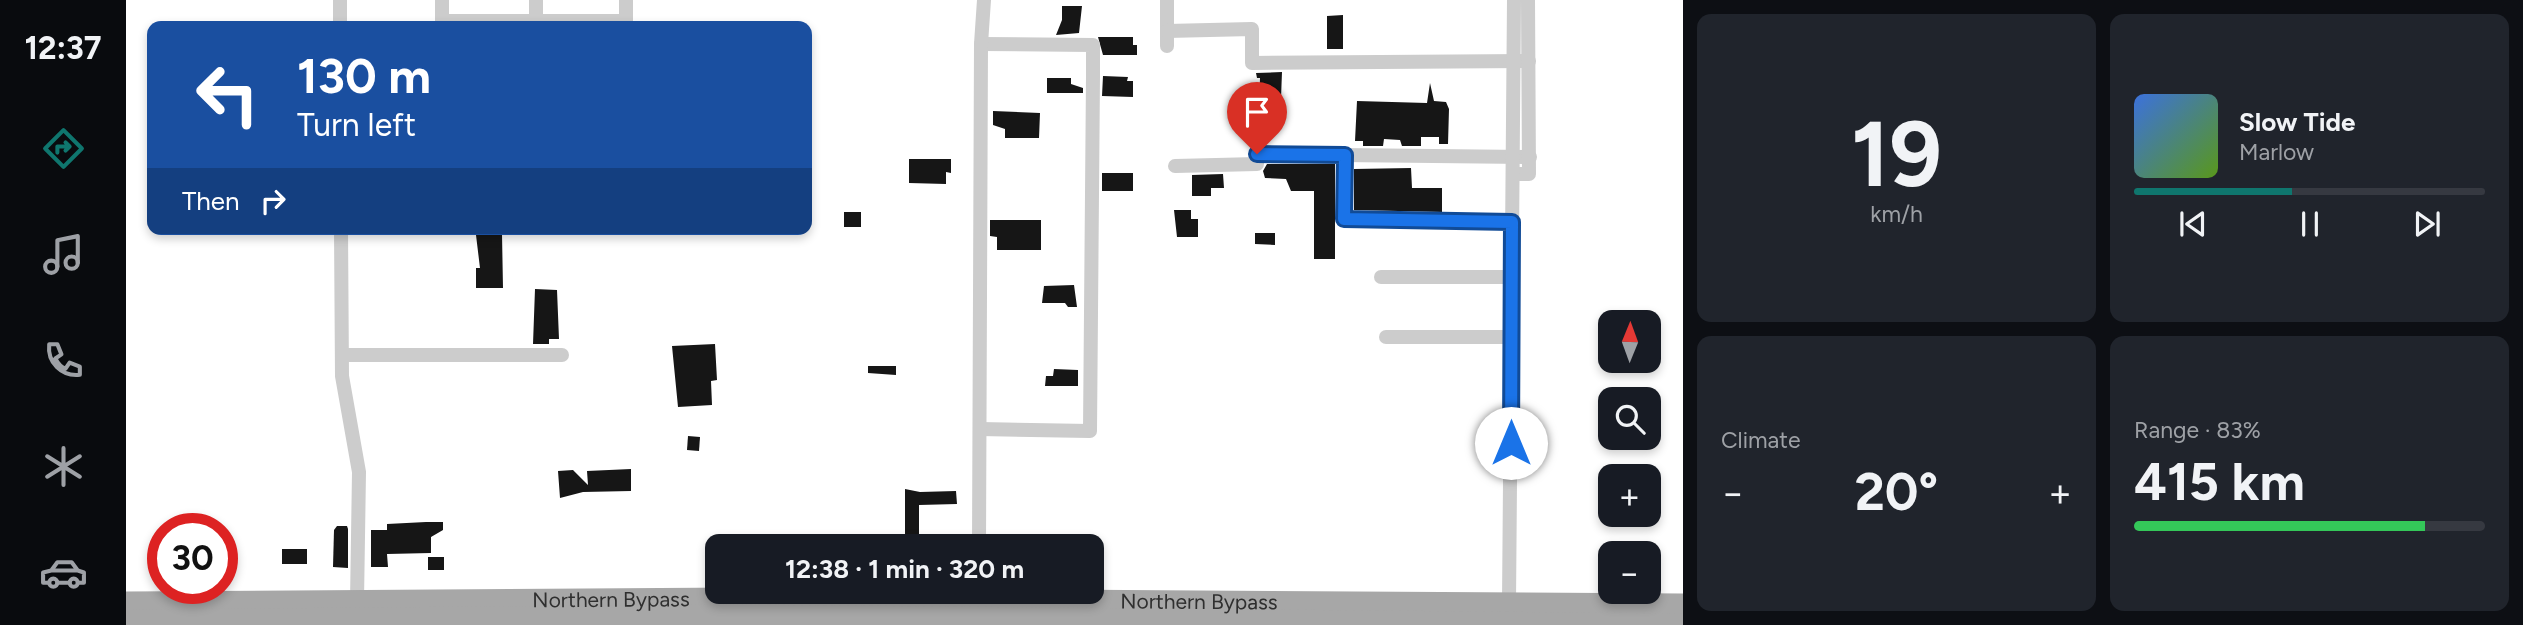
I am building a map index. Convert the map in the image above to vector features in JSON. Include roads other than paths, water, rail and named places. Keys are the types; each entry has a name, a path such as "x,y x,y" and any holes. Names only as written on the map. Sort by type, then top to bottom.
{"main road":[{"name":"Northern Bypass","path":"1104,598 1509,603 1649,613 1683,624"},
{"name":"Northern Bypass","path":"132,611 357,601 577,607 705,603"},
{"name":"Northern Bypass","path":"132,611 340,622 511,620 577,607 735,620 908,621 1649,613 1683,604"}],"street":[{"path":"340,0 340,21"},
{"path":"442,0 442,21"},
{"path":"536,0 536,21 626,21 626,0"},
{"path":"979,534 981,44 984,0"},
{"path":"1167,0 1167,39 1252,29 1252,63 1529,61"},
{"path":"1509,603 1514,0"},
{"path":"1513,174 1529,174 1528,0"},
{"path":"980,429 1090,430 1093,65 1093,45 981,44"},
{"path":"1175,166 1257,163 1257,154 1530,157"},
{"path":"1345,155 1344,219 1512,222"},
{"path":"341,235 342,376 359,472 357,601"},
{"path":"1381,277 1512,277"},
{"path":"1386,337 1511,337"},
{"path":"342,355 562,355"}]}
